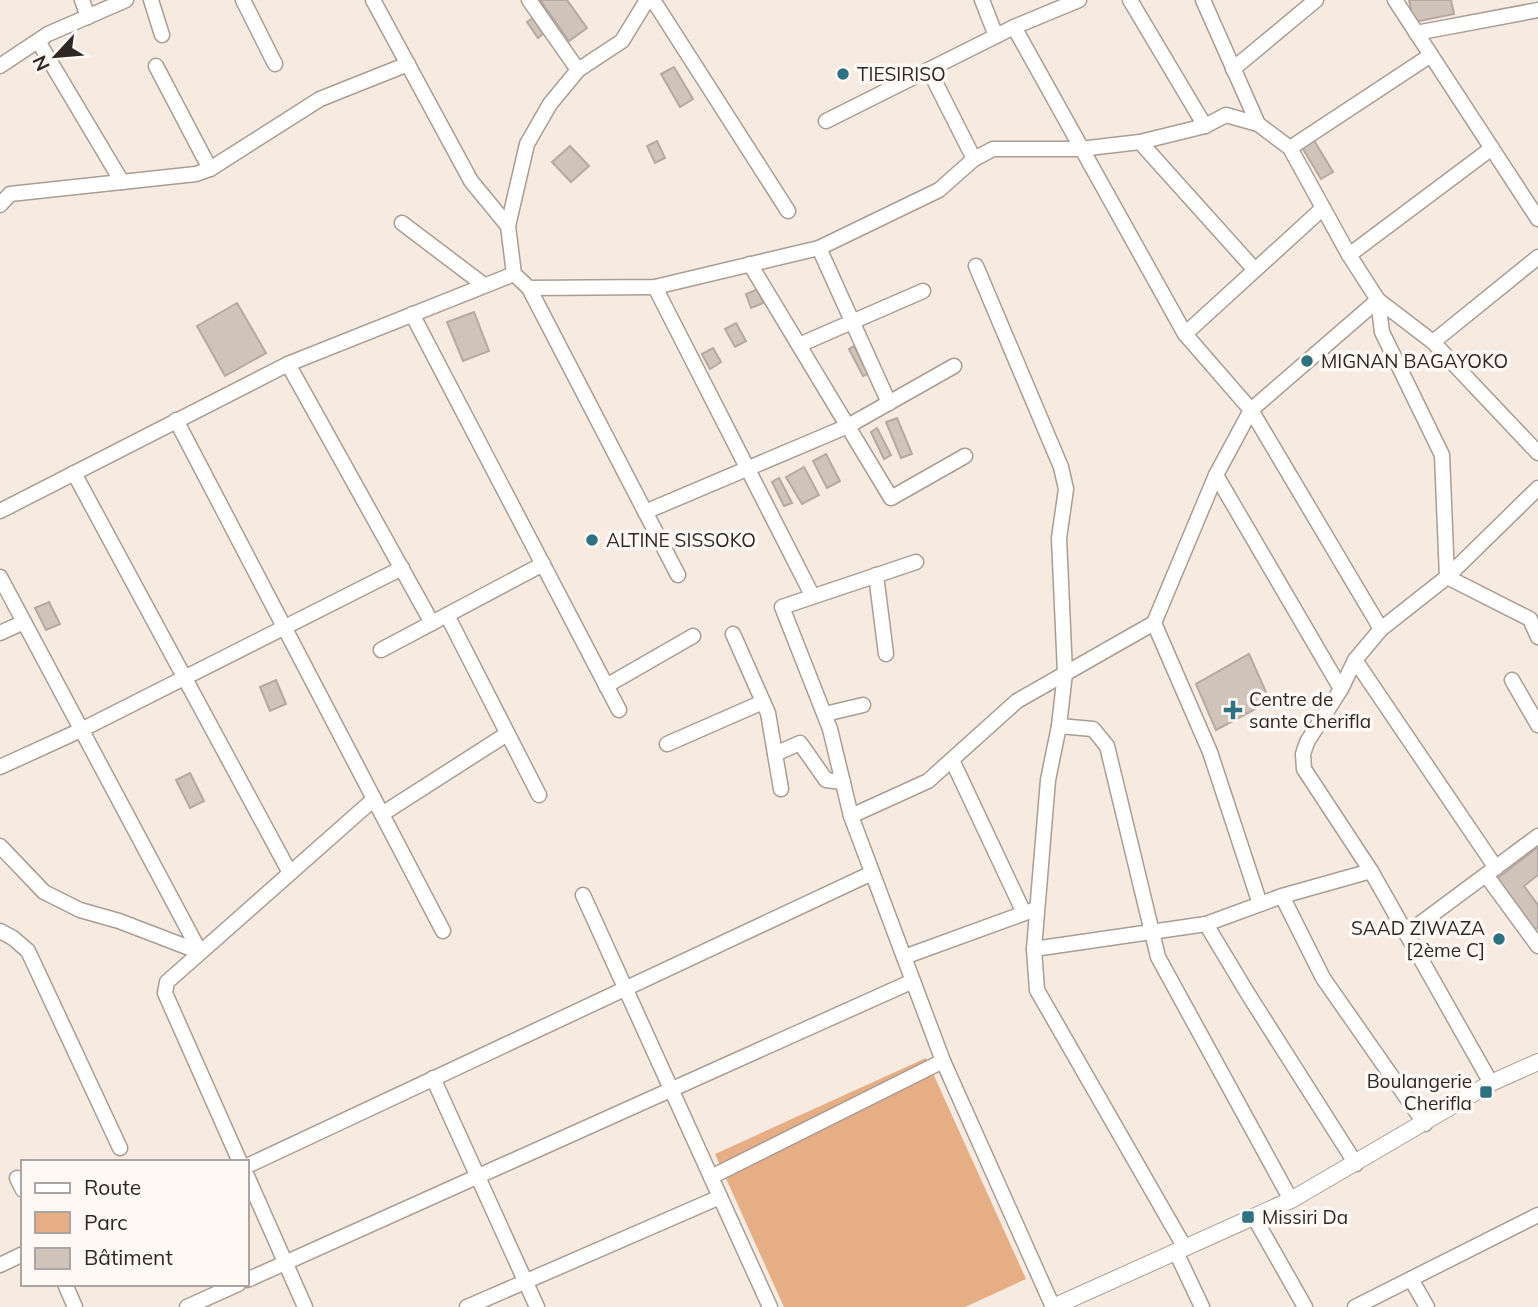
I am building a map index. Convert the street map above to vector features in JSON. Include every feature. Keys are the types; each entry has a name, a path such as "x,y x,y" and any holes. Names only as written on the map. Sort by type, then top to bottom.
{"street":[{"path":"82,0 88,17"},
{"path":"0,66 38,41 126,0"},
{"path":"151,0 162,35"},
{"path":"243,0 275,65"},
{"path":"373,0 471,181 508,226"},
{"path":"529,0 578,70"},
{"path":"647,0 622,41 578,70 550,104 527,144 508,226 514,274 529,288 678,575"},
{"path":"653,0 788,211"},
{"path":"982,0 996,36"},
{"path":"827,121 1014,27 1079,0"},
{"path":"1130,0 1205,126"},
{"path":"1202,0 1258,124"},
{"path":"1233,69 1316,0"},
{"path":"1395,0 1538,219"},
{"path":"1416,33 1536,13"},
{"path":"1014,27 1185,334 1251,410 1381,629"},
{"path":"38,41 122,182"},
{"path":"1290,148 1431,55"},
{"path":"0,205 10,194 197,174 210,169 320,99 408,64"},
{"path":"156,66 210,169"},
{"path":"929,70 974,159"},
{"path":"529,288 655,287 819,248 939,190 974,159 993,149 1080,149 1140,142 1205,126 1226,115 1258,124 1290,148 1349,255 1378,300 1433,342 1538,453"},
{"path":"1140,142 1255,270"},
{"path":"1349,255 1492,148"},
{"path":"1185,334 1323,208"},
{"path":"401,223 484,285"},
{"path":"819,248 889,403"},
{"path":"1433,342 1538,257"},
{"path":"750,264 891,498 965,456"},
{"path":"976,266 1061,467 1066,489 1059,538 1066,673 1048,780 1031,911 1037,990 1180,1250 1202,1307"},
{"path":"0,511 288,364 514,274"},
{"path":"655,287 812,595"},
{"path":"799,345 923,291"},
{"path":"851,816 928,781 1017,701 1154,623 1216,475 1251,410 1378,300"},
{"path":"1378,300 1382,332 1443,455 1447,577"},
{"path":"412,314 619,710"},
{"path":"288,364 432,623"},
{"path":"645,512 848,426 954,366"},
{"path":"176,421 443,931"},
{"path":"74,473 290,873"},
{"path":"1216,475 1341,690"},
{"path":"1491,1083 1371,871 1304,769 1303,754 1307,742 1341,690 1356,660 1381,629 1447,577 1538,488"},
{"path":"916,562 782,607 825,714 851,816 943,1061 1053,1307 1291,1200 1491,1083 1538,1062"},
{"path":"381,650 543,564"},
{"path":"0,767 81,730 402,568"},
{"path":"876,575 886,654"},
{"path":"0,577 200,952"},
{"path":"1447,577 1530,619 1538,637"},
{"path":"447,615 539,795"},
{"path":"0,632 24,622"},
{"path":"1154,623 1210,751 1260,904"},
{"path":"733,634 768,713 781,789"},
{"path":"606,686 693,636"},
{"path":"1356,660 1538,946"},
{"path":"1512,680 1538,724"},
{"path":"667,744 763,702"},
{"path":"825,714 863,705"},
{"path":"1059,726 1093,729 1107,746 1158,957 1291,1200"},
{"path":"382,814 508,734"},
{"path":"775,754 800,743 826,780 843,782"},
{"path":"952,760 1031,911"},
{"path":"239,1160 164,993 167,982 374,799"},
{"path":"1406,934 1538,836"},
{"path":"0,846 44,892 80,910 120,920 200,952"},
{"path":"1034,949 1206,924 1282,896 1371,871"},
{"path":"248,1166 872,873"},
{"path":"583,895 768,1306"},
{"path":"1282,896 1323,978 1424,1124"},
{"path":"904,957 1031,911"},
{"path":"1206,924 1356,1164"},
{"path":"0,931 28,951 120,1148"},
{"path":"248,1280 913,981"},
{"path":"711,1177 943,1061"},
{"path":"433,1078 537,1307"},
{"path":"248,1178 306,1307"},
{"path":"467,1307 720,1197"},
{"path":"1355,1307 1538,1215"},
{"path":"1254,1217 1305,1307"},
{"path":"0,1265 21,1255"},
{"path":"1411,1279 1427,1307"},
{"path":"66,1286 75,1307"},
{"path":"187,1307 234,1286"}],"green space":[{"path":"926,1058 1026,1279 965,1307 784,1307 715,1154"}],"building":[{"path":"540,0 567,0 587,28 569,41"},
{"path":"1409,0 1451,0 1454,14 1414,22"},
{"path":"533,18 543,34 538,38 527,22"},
{"path":"674,67 693,99 680,107 661,74"},
{"path":"1312,137 1333,172 1321,179 1300,144"},
{"path":"657,141 665,158 655,163 647,146"},
{"path":"570,146 589,166 571,182 552,162"},
{"path":"758,289 763,303 751,308 746,294"},
{"path":"237,303 266,353 225,376 197,326"},
{"path":"474,312 489,351 463,361 447,322"},
{"path":"736,323 746,341 735,347 725,329"},
{"path":"854,346 868,374 863,376 849,349"},
{"path":"713,348 721,362 710,369 702,354"},
{"path":"897,418 912,454 901,458 886,422"},
{"path":"877,428 891,455 884,459 871,432"},
{"path":"826,454 840,481 827,488 813,461"},
{"path":"804,467 819,495 802,504 786,477"},
{"path":"779,478 792,503 784,506 772,482"},
{"path":"49,602 60,624 46,630 35,608"},
{"path":"1249,654 1270,701 1216,730 1196,684"},
{"path":"276,680 286,704 270,711 260,687"},
{"path":"190,773 204,801 190,808 176,780"},
{"path":"1538,847 1538,875 1524,886 1538,905 1538,928 1532,930 1495,880"}],"place":[{"name":"TIESIRISO","path":"843,74"},
{"name":"MIGNAN BAGAYOKO","path":"1307,361"},
{"name":"ALTINE SISSOKO","path":"592,540"},
{"name":"Centre de sante Cherifla","path":"1233,710"},
{"name":"SAAD ZIWAZA [2ème C]","path":"1499,939"},
{"name":"Boulangerie Cherifla","path":"1486,1092"},
{"name":"Missiri Da","path":"1248,1217"}]}
